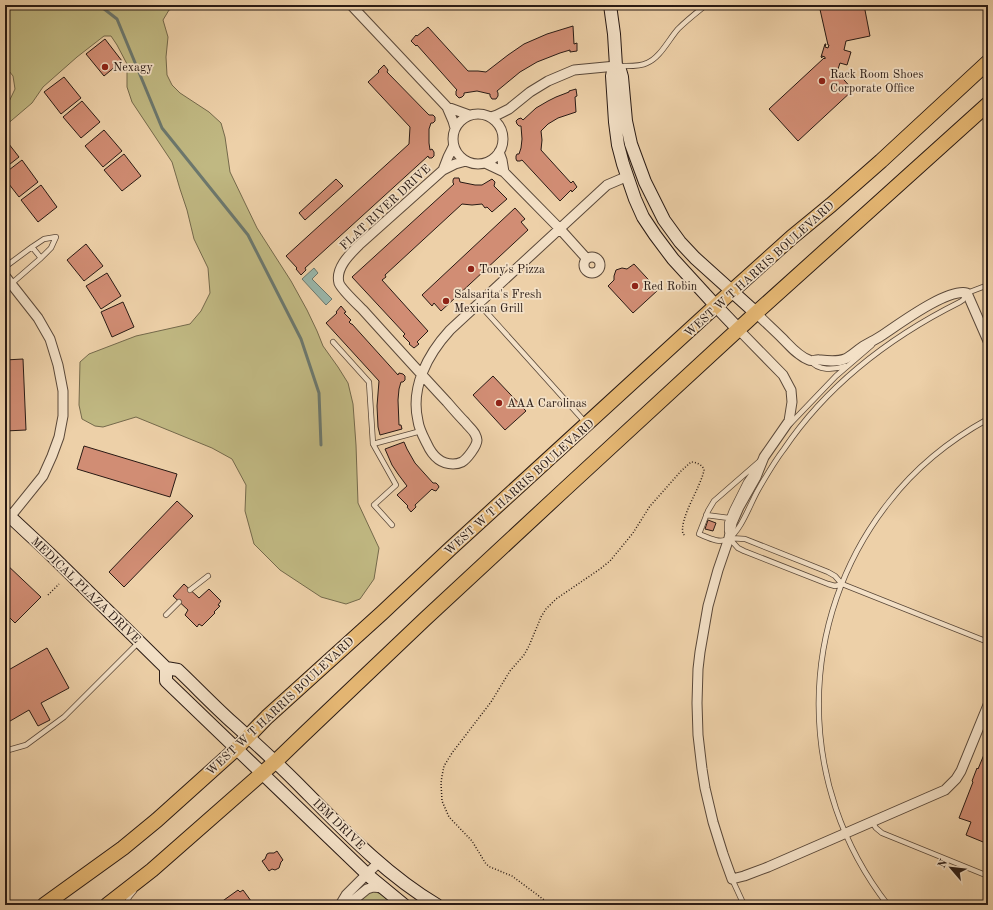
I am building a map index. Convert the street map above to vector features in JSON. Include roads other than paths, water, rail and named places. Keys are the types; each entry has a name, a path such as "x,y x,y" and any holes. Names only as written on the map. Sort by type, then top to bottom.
{"main road":[{"name":"WEST W T HARRIS BOULEVARD","path":"44,905 123,848 157,820 236,749 248,736 461,539 716,306 877,165 988,62"},
{"path":"107,905 152,870 262,774 489,560 756,313 988,104"}],"street":[{"path":"351,5 447,107 455,128"},
{"path":"610,5 616,66 612,76 618,145 639,208 655,235 673,259 716,306 780,371 789,385 792,396 792,409 789,420 764,457 756,477 734,519 714,580 705,620 698,668 697,703 699,747 705,788 717,838 732,879 756,872 872,822 938,793 950,785 961,771 988,705"},
{"path":"491,117 497,116 509,109 530,92 548,81 574,70 616,66"},
{"path":"616,66 620,70 622,76 626,122 631,144 650,195 664,220 683,246 695,258 802,357 810,361 832,361 843,359 854,354 862,347 902,321 937,301 956,293 963,292 967,293 988,341"},
{"path":"447,107 469,115"},
{"path":"500,127 509,109"},
{"path":"455,128 464,117 471,114 482,114 491,117 497,122 502,132 502,147 494,158 485,163"},
{"name":"FLAT RIVER DRIVE","path":"443,170 453,147 452,139 455,128"},
{"path":"453,147 458,155 466,161"},
{"path":"499,152 504,172 588,259"},
{"name":"FLAT RIVER DRIVE","path":"421,374 416,400 416,411 421,431 430,451 437,459 445,463 461,463 468,456 477,440 474,432 421,374 339,285 338,278 340,268 347,257 355,249 443,170 455,164 466,161 476,164 485,163 504,172"},
{"path":"421,374 441,340 450,330 608,185 628,176"},
{"path":"7,517 43,476 59,437 63,416 63,391 58,365 50,339 38,318 8,280"},
{"name":"MEDICAL PLAZA DRIVE","path":"7,517 49,553 166,668 178,670 248,736"},
{"name":"MEDICAL PLAZA DRIVE","path":"166,668 166,681 236,749"},
{"name":"IBM DRIVE","path":"248,736 346,832 379,862 420,895 437,905"},
{"name":"IBM DRIVE","path":"236,749 366,874 404,905"},
{"path":"341,905 346,895 379,862"},
{"path":"341,905 350,903 373,886 383,888"}],"lane":[{"path":"616,66 637,65 648,62 657,56 677,30 689,18 706,5"},
{"path":"5,267 32,246 44,239 56,237 51,248 41,258 8,280"},
{"path":"32,246 41,258"},
{"path":"729,538 740,526 758,491 784,448 810,414 843,380 896,338 960,302 967,293 988,285"},
{"path":"479,304 587,424"},
{"path":"783,430 824,388 870,347 880,336"},
{"path":"333,342 369,382 373,444 396,485 374,505 392,525"},
{"path":"810,361 815,366 820,368 840,368 849,365"},
{"path":"888,905 862,867 851,846 835,807 822,750 818,714 822,655 830,620 842,584 853,558 868,531 889,502 923,465 965,432 988,419"},
{"path":"373,444 421,431"},
{"path":"764,457 746,482 736,501 726,526 729,538 738,548 744,551 828,584 835,586 842,584"},
{"path":"764,457 710,505 699,534 718,541 729,538 745,539 828,572 835,576 842,584 988,642"},
{"path":"706,515 729,518"},
{"path":"190,590 208,576"},
{"path":"166,615 179,602"},
{"path":"5,751 26,745 64,717 139,641"},
{"path":"872,822 882,833 988,876"},
{"path":"126,905 129,897 152,870"},
{"path":"732,879 744,905"}],"waterway":[{"path":"99,5 117,19 162,128 248,235 301,339 319,393 321,445"}],"place":[{"name":"Nexagy","path":"105,67"},
{"name":"Rack Room Shoes Corporate Office","path":"822,81"},
{"name":"Tony's Pizza","path":"471,269"},
{"name":"Red Robin","path":"635,286"},
{"name":"Salsarita's Fresh Mexican Grill","path":"446,301"},
{"name":"AAA Carolinas","path":"499,403"}]}
